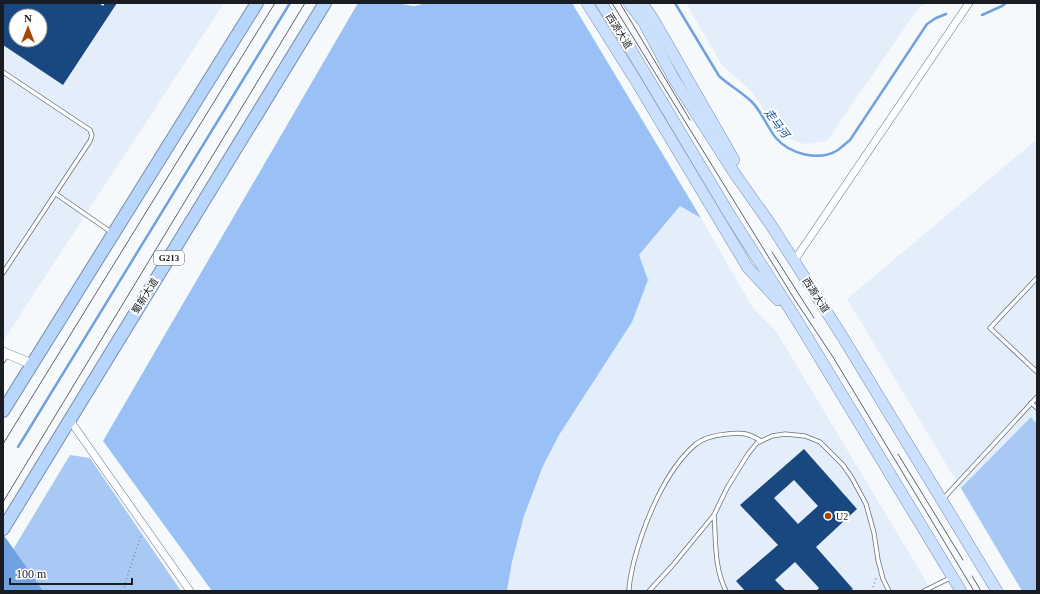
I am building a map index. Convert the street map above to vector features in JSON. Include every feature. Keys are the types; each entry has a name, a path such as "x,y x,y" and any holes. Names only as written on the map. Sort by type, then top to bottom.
{"highway":[{"path":"3,411 257,3"},
{"name":"蜀新大道","path":"3,528 325,3"}],"main road":[{"path":"587,3 598,18 665,128 748,268 798,322"},
{"name":"西源大道","path":"601,3 627,43 727,210 798,322 961,591"},
{"name":"西源大道","path":"629,3 644,24 674,79 735,174 771,225 842,336 997,591"},
{"path":"642,3 654,19 771,225"}],"street":[{"path":"794,261 969,3"},
{"path":"4,356 32,364"},
{"path":"69,419 190,591"}],"lane":[{"path":"3,72 90,130 92,135 90,141 56,194 3,273"},
{"path":"56,194 113,233"},
{"path":"1037,278 990,328 1037,372"},
{"path":"942,500 1037,396"},
{"path":"1032,403 1037,408"},
{"path":"629,591 629,582 641,536 663,486 680,460 696,444 712,436 736,433 751,434 761,441"},
{"path":"649,591 672,566 714,515 727,488 748,454 761,441 772,436 785,434 805,436 820,442 843,465 852,478 866,504 874,533 883,579 889,591"},
{"path":"714,515 720,576 726,591"},
{"path":"924,591 953,577"}],"path":[{"path":"124,591 144,525"},
{"path":"872,591 880,567"}],"shaded area":[{"path":"3,3 224,3 3,341"},
{"path":"358,3 392,3 417,6 424,3 572,3 701,218 680,206 639,255 648,280 632,322 559,435 543,466 524,516 512,562 507,591 212,591 103,441"},
{"path":"686,3 927,3 919,7 827,141 804,144 783,136 751,91 722,65"},
{"path":"1037,139 1037,591 1022,591 847,299"},
{"path":"680,206 701,218 753,308 776,331 932,591 507,591 512,562 524,516 543,466 559,435 648,280 639,255"},
{"path":"1031,417 1037,424 1037,591 1022,591 961,488"},
{"path":"70,455 90,458 181,591 3,591 3,566"},
{"path":"3,534 43,591 3,591"}],"building":[{"path":"3,3 99,3 103,6 105,3 117,3 63,85 3,45"},
{"name":"U2","path":"804,449 857,509 816,547 853,589 850,591 816,591 819,588 795,562 775,580 786,591 745,591 736,581 778,545 740,505","holes":["794,480 818,506 798,524 774,498"]}],"waterway":[{"path":"18,447 290,3"},
{"name":"走马河","path":"675,3 719,76 752,102 759,110 773,134 782,144 797,152 814,156 830,154 838,150 850,140 927,24 946,14"},
{"name":"走马河","path":"982,15 1006,3"}],"tram line":[{"path":"3,444 275,3"},
{"path":"3,502 305,3"},
{"path":"612,3 795,300 833,357 974,591"},
{"path":"620,3 690,120"},
{"path":"772,252 814,318"},
{"path":"898,454 963,560"},
{"path":"972,576 981,591"}],"place":[{"name":"U2","path":"828,516"}]}
